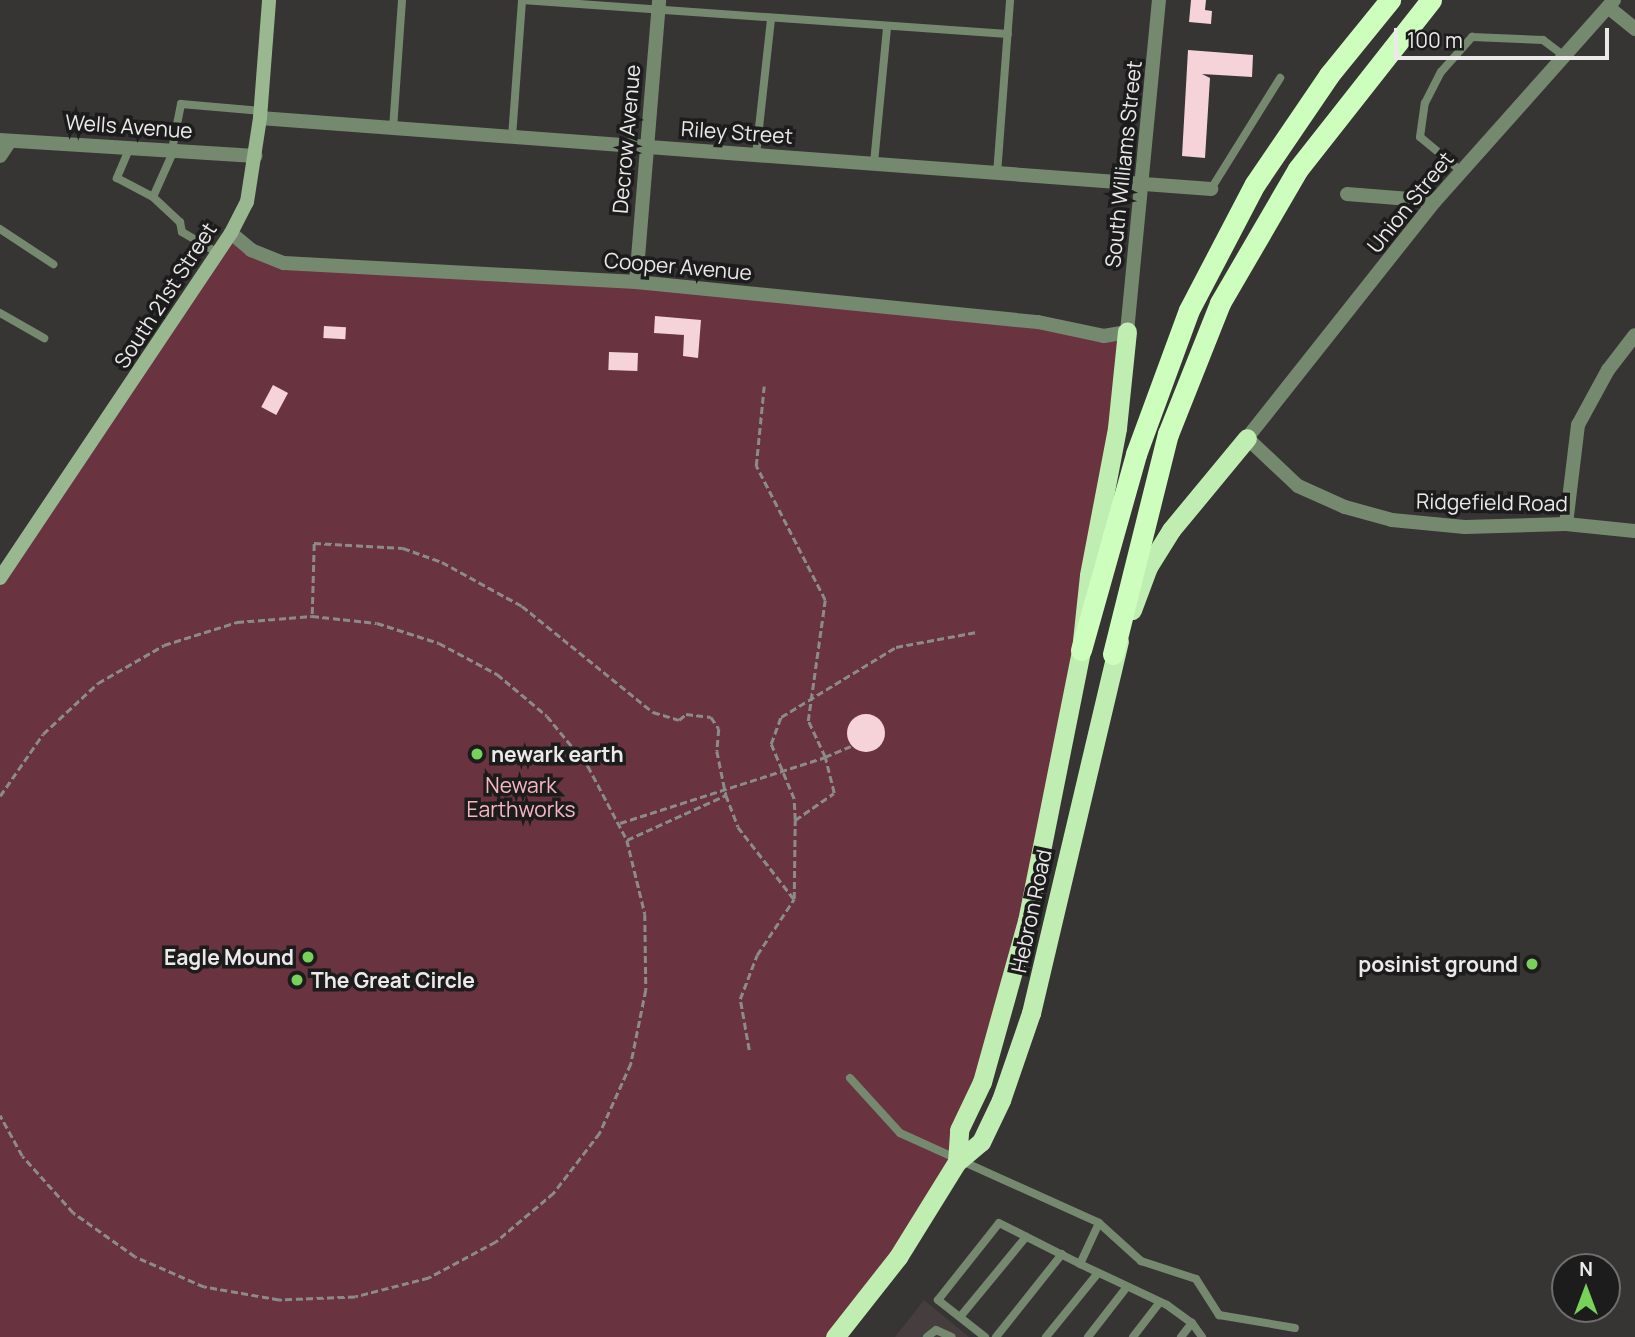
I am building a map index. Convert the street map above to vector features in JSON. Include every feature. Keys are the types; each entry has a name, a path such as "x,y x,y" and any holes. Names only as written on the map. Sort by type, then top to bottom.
{"highway":[{"path":"1081,650 1136,454 1189,310 1255,184 1329,75 1390,0"},
{"path":"1113,654 1168,434 1220,303 1298,169 1431,0"},
{"name":"Hebron Road","path":"957,1162 960,1130 982,1082 1016,972 1081,650 1089,575 1117,428 1127,332"},
{"name":"Hebron Road","path":"835,1337 898,1257 957,1162 981,1142 1031,1013 1113,654 1148,567 1171,530 1247,438"}],"main road":[{"name":"South 21st Street","path":"0,578 218,253 247,202 260,115 269,0"}],"street":[{"name":"South Williams Street","path":"1127,332 1144,186 1160,0"},
{"path":"1611,3 1635,29"},
{"name":"Union Street","path":"1247,438 1435,201 1611,3"},
{"name":"Decrow Avenue","path":"636,282 645,146 659,6"},
{"name":"Riley Street","path":"260,115 393,129 1211,189"},
{"path":"0,156 5,140"},
{"name":"Wells Avenue","path":"5,140 255,156"},
{"path":"1347,194 1435,201"},
{"name":"Cooper Avenue","path":"231,233 251,250 284,263 636,282 1038,322 1104,335 1127,332"},
{"path":"1566,524 1578,425 1608,370 1635,335"},
{"name":"Ridgefield Road","path":"1247,438 1298,486 1380,517 1465,527 1566,524 1635,531"}],"lane":[{"path":"393,129 402,0"},
{"path":"512,137 522,0 659,6 771,20 1008,34"},
{"path":"997,174 1010,0"},
{"path":"756,155 771,20"},
{"path":"874,163 887,27"},
{"path":"1461,171 1420,137 1425,103 1441,72 1472,37 1542,40 1564,56"},
{"path":"1211,189 1280,78"},
{"path":"153,197 173,150 181,104 260,115"},
{"path":"130,147 117,178 153,197 180,222 182,232 218,253"},
{"path":"0,229 53,264"},
{"path":"0,313 44,338"},
{"path":"850,1078 900,1133 957,1162 1099,1223 1141,1261 1196,1279 1219,1315 1295,1328"},
{"path":"985,1337 938,1300 999,1223 1126,1288 1160,1302 1192,1323 1202,1337"},
{"path":"1080,1264 1099,1223"},
{"path":"960,1317 1026,1237"},
{"path":"996,1337 1062,1254"},
{"path":"1046,1337 1098,1273"},
{"path":"1088,1337 1126,1288"},
{"path":"1133,1337 1160,1302"},
{"path":"1181,1337 1192,1323"},
{"path":"927,1337 936,1330 952,1337"}],"path":[{"path":"764,386 755,466 825,600 808,721 825,757 834,793 794,820"},
{"path":"312,615 314,542 402,548 442,562 522,606 653,712 679,720 686,714 711,718 719,729 716,751 724,790 738,827 794,899"},
{"path":"0,796 43,734 98,683 164,645 237,622 312,615 377,623 439,643 496,674 555,726 588,766 627,841 645,914 646,977 631,1064 600,1133 554,1194 496,1242 429,1278 355,1297 279,1300 204,1287 135,1257 73,1213 22,1156 0,1116"},
{"path":"750,1050 740,999 757,955 794,899 794,799 771,744 781,717 896,647 977,632"},
{"path":"620,823 781,773 851,746"},
{"path":"627,841 726,795"}],"shaded area":[{"path":"924,1300 969,1337 895,1337"}],"green space":[{"name":"Newark Earthworks","path":"231,233 284,263 636,282 1127,332 1016,972 957,1162 835,1337 0,1337 0,579"}],"building":[{"path":"1191,0 1206,0 1205,10 1212,11 1211,24 1189,22"},
{"path":"1188,50 1253,55 1252,77 1202,74 1210,78 1205,158 1182,156"},
{"path":"655,316 701,320 698,358 683,356 684,335 654,333"},
{"path":"324,326 346,327 345,339 323,338"},
{"path":"609,352 638,353 637,371 608,370"},
{"path":"273,385 288,393 276,415 261,407"},
{"path":"866,714 879,720 885,733 879,746 866,752 853,746 847,733 853,720"}],"place":[{"name":"newark earth","path":"477,754"},
{"name":"Eagle Mound","path":"308,957"},
{"name":"posinist ground","path":"1532,964"},
{"name":"The Great Circle","path":"297,980"}]}
